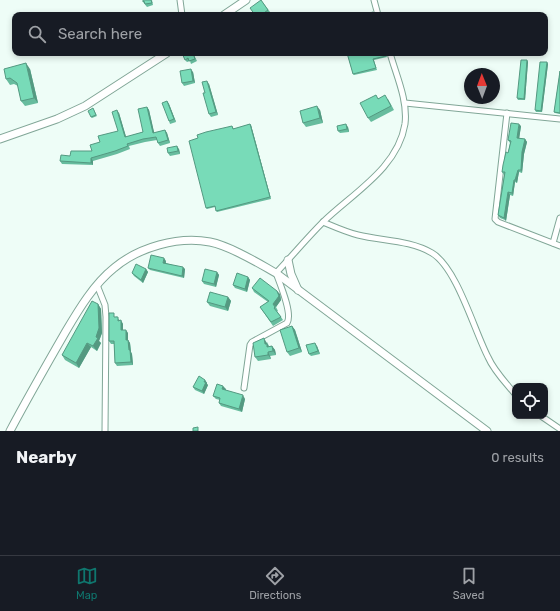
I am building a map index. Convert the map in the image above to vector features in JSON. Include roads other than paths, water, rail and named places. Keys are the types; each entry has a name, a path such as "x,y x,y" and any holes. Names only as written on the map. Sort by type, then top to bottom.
{"main road":[{"path":"228,12 246,0"},
{"path":"0,139 57,119 85,106 162,56"},
{"path":"10,431 76,314 97,285 113,268 139,253 155,246 194,240 212,242 251,259 276,273 488,431"},
{"path":"288,260 291,274 300,292"}],"street":[{"path":"180,0 182,12"},
{"path":"374,0 377,12"},
{"path":"244,388 250,345 252,342 287,323 289,320 285,298 276,273 324,222 377,173 396,150 405,123 405,103 391,56"},
{"path":"405,103 560,119"},
{"path":"507,113 495,219 498,222 560,246"},
{"path":"553,243 560,218"},
{"path":"324,222 358,235 401,242 418,247 432,253 441,260 463,297 475,330 488,359 512,390"},
{"path":"97,285 105,304 106,317 105,431"},
{"path":"545,419 560,429"}]}
